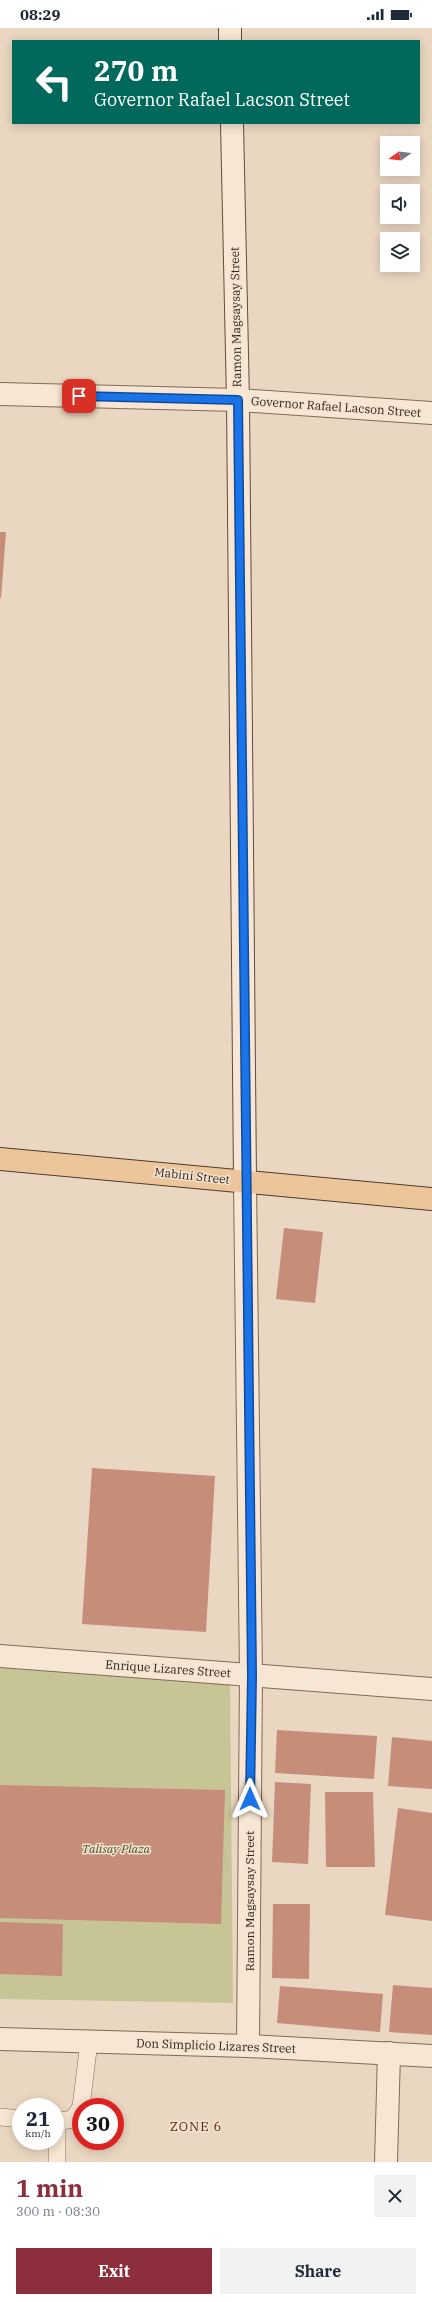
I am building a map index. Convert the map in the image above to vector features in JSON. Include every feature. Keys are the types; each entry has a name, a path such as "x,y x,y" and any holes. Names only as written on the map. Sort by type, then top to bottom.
{"main road":[{"name":"Mabini Street","path":"0,1159 432,1199"}],"street":[{"path":"230,28 230,40"},
{"name":"Ramon Magsaysay Street","path":"232,124 238,400 245,1182 252,1676 248,2046"},
{"name":"Governor Rafael Lacson Street","path":"0,394 238,400 432,413"},
{"name":"Enrique Lizares Street","path":"0,1656 432,1689"},
{"name":"Don Simplicio Lizares Street","path":"0,2039 248,2046 432,2056"},
{"path":"386,2162 389,2053"}],"lane":[{"path":"64,2121 73,2119 81,2107 89,2042"},
{"path":"0,2117 12,2118"},
{"path":"57,2150 57,2162"}],"green space":[{"name":"Talisay Plaza","path":"0,1661 230,1678 233,2003 0,1999"}],"building":[{"path":"0,532 6,532 1,598 0,598"},
{"path":"284,1228 323,1232 315,1303 276,1299"},
{"path":"92,1468 215,1476 206,1632 82,1624"},
{"path":"277,1730 377,1736 374,1779 275,1773"},
{"path":"392,1737 432,1741 432,1789 388,1786"},
{"path":"275,1782 311,1784 308,1864 272,1862"},
{"path":"0,1785 225,1790 221,1924 0,1918"},
{"path":"325,1792 373,1792 375,1867 326,1867"},
{"path":"398,1808 432,1813 432,1921 385,1915"},
{"path":"273,1904 310,1904 309,1979 272,1978"},
{"path":"0,1922 63,1924 62,1976 0,1974"},
{"path":"393,1985 432,1988 432,2035 389,2032"},
{"path":"280,1986 383,1994 380,2032 277,2023"}],"district":[{"name":"ZONE 6","path":"196,2126"}],"route":[{"path":"79,396 238,400 245,1166 252,1676 250,1799"}]}
